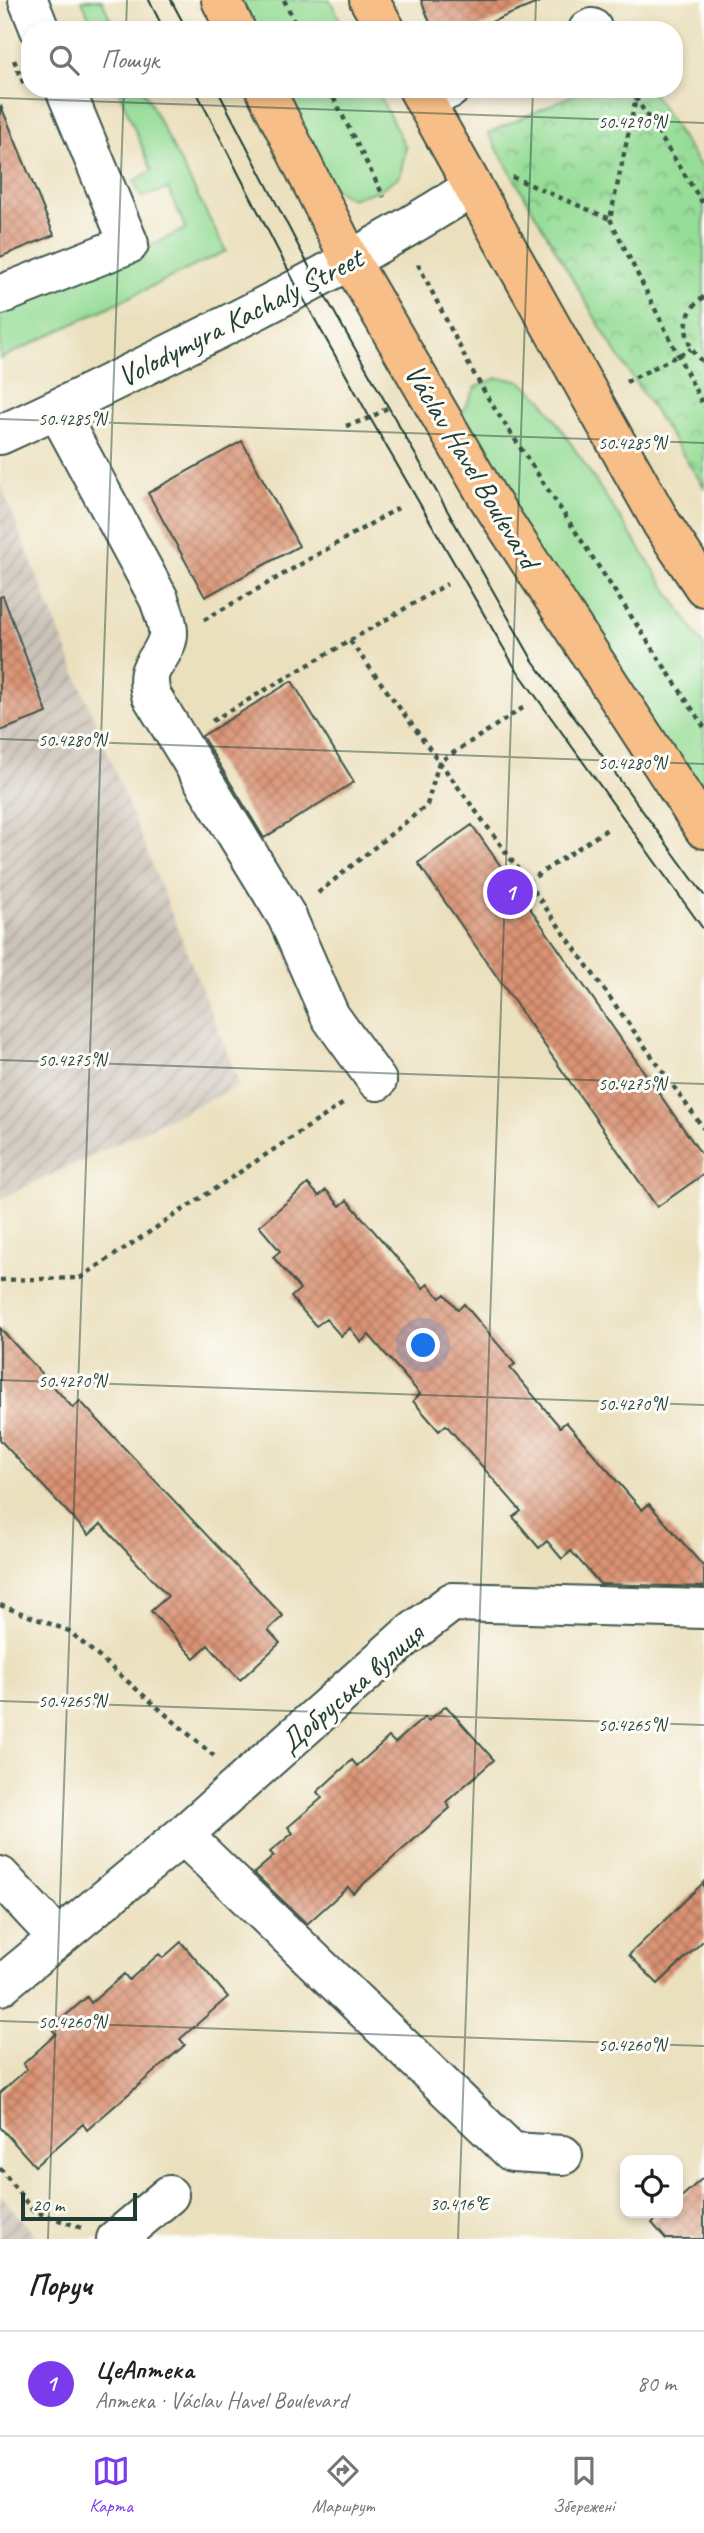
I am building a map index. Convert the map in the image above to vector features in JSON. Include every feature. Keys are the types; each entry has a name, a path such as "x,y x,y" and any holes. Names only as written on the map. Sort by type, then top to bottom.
{"main road":[{"path":"221,0 232,21"},
{"path":"369,0 381,21"},
{"name":"Václav Havel Boulevard","path":"269,98 351,262 487,496 704,828"},
{"path":"433,98 489,180 662,524 704,587"}],"street":[{"path":"26,21 28,0"},
{"path":"0,295 129,244 69,98"},
{"name":"Volodymyra Kachaly Street","path":"0,435 57,410 275,302 351,262 489,180"},
{"path":"57,410 159,599 167,622 167,642 151,666 149,684 152,695 287,917 330,1016 377,1081"},
{"name":"Добруська вулиця","path":"0,1986 183,1835 406,1637 452,1602 704,1609"},
{"path":"183,1835 512,2152 563,2155"},
{"path":"0,1876 58,1938"},
{"path":"101,2234 169,2195"}],"path":[{"path":"284,0 294,21"},
{"path":"334,98 469,365 491,403 704,727"},
{"path":"636,98 704,205"},
{"path":"636,98 610,219 704,407"},
{"path":"489,180 610,219"},
{"path":"704,297 697,302 688,316 685,333 691,349 704,363"},
{"path":"619,385 691,349"},
{"path":"346,426 370,418 387,408"},
{"path":"167,642 398,508"},
{"path":"178,741 446,584"},
{"path":"350,640 704,1129"},
{"path":"287,917 427,805 439,762 526,706"},
{"path":"527,882 609,828"},
{"path":"0,1280 80,1278 377,1081"},
{"path":"0,1605 69,1631 243,1782"},
{"path":"0,2168 33,2211 101,2234"}],"shaded area":[{"path":"0,483 240,1085 0,1199"},
{"path":"0,2194 38,2239 0,2239"}],"green space":[{"path":"82,0 102,0 111,21 90,21"},
{"path":"241,0 330,0 340,21 251,21"},
{"path":"122,98 148,98 226,251 0,359 0,314 186,229 168,189 141,197 134,181 152,171"},
{"path":"288,98 381,98 406,148 400,176 379,190 351,199 330,186"},
{"path":"566,98 656,98 704,172 704,487 608,340 488,133"},
{"path":"497,378 519,380 541,398 704,646 704,811 466,445 461,414 476,387"}],"building":[{"path":"421,0 542,0 494,21 429,21"},
{"path":"0,107 54,235 0,257"},
{"path":"242,441 299,546 205,597 148,493"},
{"path":"3,596 47,713 0,731 0,597"},
{"path":"292,681 354,782 264,838 202,736"},
{"path":"472,825 704,1158 704,1174 657,1207 418,863"},
{"path":"308,1184 319,1196 326,1190 340,1206 347,1200 423,1288 428,1284 440,1298 445,1294 458,1310 464,1304 515,1364 510,1368 560,1427 566,1422 642,1510 649,1504 704,1567 704,1587 600,1584 571,1551 562,1559 547,1541 539,1548 513,1517 521,1511 446,1425 439,1431 413,1401 420,1394 369,1335 361,1342 350,1328 341,1336 326,1319 316,1326 291,1297 300,1289 273,1257 280,1251 259,1226"},
{"path":"0,1328 73,1408 80,1401 283,1616 268,1630 280,1643 240,1680 208,1645 194,1658 151,1611 168,1596 101,1524 89,1535 0,1440"},
{"path":"446,1706 494,1760 446,1802 450,1808 353,1893 348,1887 307,1924 254,1873 274,1856 270,1852 293,1833 288,1827 322,1798 317,1792 352,1760 357,1766 389,1737 395,1743 425,1717 428,1721"},
{"path":"704,1882 704,1940 658,1984 629,1955"},
{"path":"181,1942 228,1997 180,2039 185,2045 87,2130 83,2124 35,2166 0,2127 0,2093 27,2069 23,2064 56,2034 51,2028 87,1997 91,2003 124,1974 129,1980 159,1954 163,1958"},
{"path":"704,2177 704,2239 666,2239 652,2223 658,2218 683,2218 683,2196"}],"tram line":[{"path":"149,0 160,21"},
{"path":"171,0 182,21"},
{"path":"200,98 298,289 514,666 704,930"},
{"path":"222,98 316,280 533,661 704,895"}],"place":[{"name":"ЦеАптека","path":"510,892"}]}
